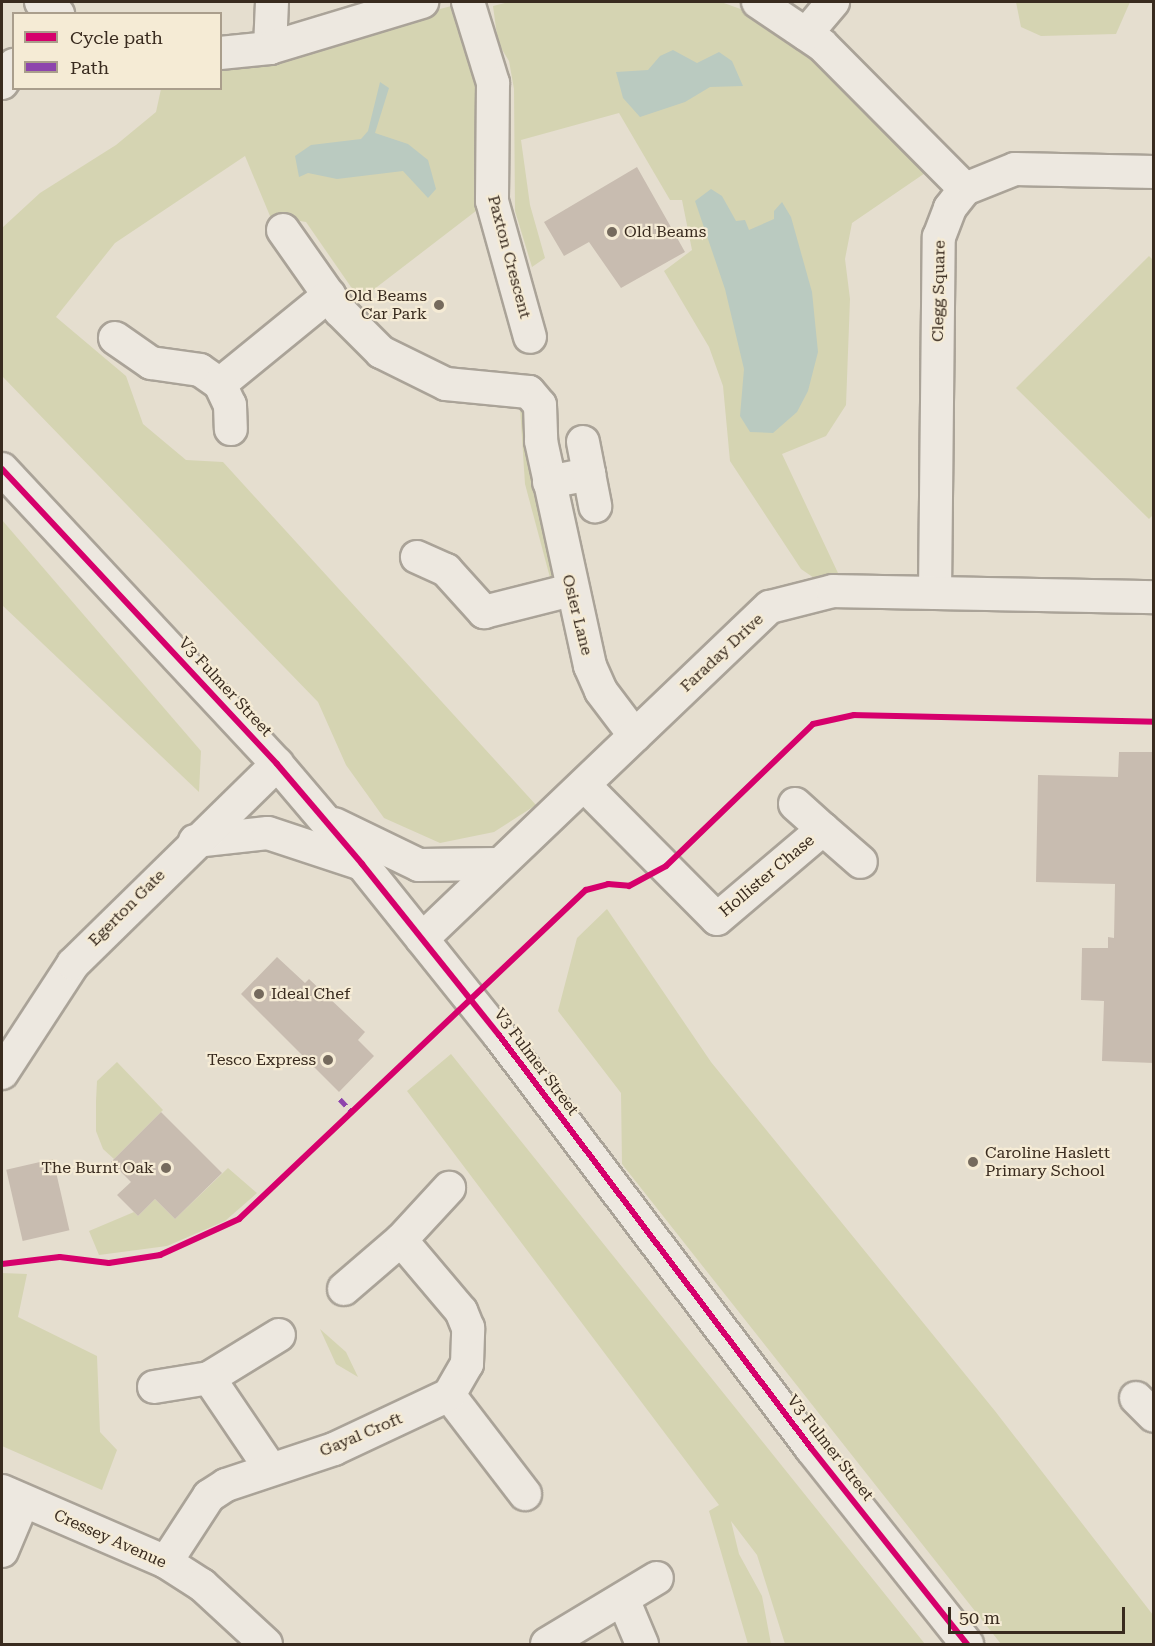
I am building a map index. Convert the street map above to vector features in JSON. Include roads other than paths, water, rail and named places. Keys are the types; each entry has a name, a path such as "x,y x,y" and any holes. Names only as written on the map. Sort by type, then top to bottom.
{"street":[{"path":"270,48 272,2"},
{"name":"Paxton Crescent","path":"468,2 493,83 492,201 530,337"},
{"path":"758,2 806,34 965,189 1015,169 1154,172"},
{"path":"806,34 833,2"},
{"path":"222,53 270,48 416,3"},
{"path":"2,83 12,68"},
{"name":"Clegg Square","path":"935,593 939,237 950,208 965,189"},
{"name":"Osier Lane","path":"283,230 330,295 381,352 413,371 446,384 529,392 540,405 549,482 571,590 590,666 601,691 635,736"},
{"path":"220,384 330,295"},
{"path":"115,338 151,363 200,370 220,384 230,405 231,429"},
{"path":"584,442 595,506"},
{"name":"V3 Fulmer Street","path":"2,469 277,764 362,864 499,1035 811,1448 967,1644"},
{"path":"549,482 589,474"},
{"path":"417,557 446,570 484,624 571,590"},
{"name":"Faraday Drive","path":"428,946 498,864 585,786 770,607 832,591 1154,597"},
{"name":"Egerton Gate","path":"2,1073 73,963 195,841 277,764"},
{"name":"Hollister Chase","path":"585,786 717,919 823,829"},
{"name":"Hollister Chase","path":"795,804 861,862"},
{"path":"325,820 419,865 498,864"},
{"path":"195,841 268,833 362,864"},
{"path":"344,1289 401,1240 449,1188"},
{"path":"401,1240 461,1311 468,1328 467,1364 449,1395 525,1494"},
{"path":"154,1387 209,1378 279,1335"},
{"path":"209,1378 270,1468"},
{"name":"Gayal Croft","path":"166,1562 209,1496 270,1468 334,1449 449,1395"},
{"path":"2,1551 12,1496"},
{"name":"Cressey Avenue","path":"12,1496 166,1562 202,1585 266,1644"},
{"path":"547,1644 657,1578"},
{"path":"623,1599 642,1644"}],"place":[{"name":"Old Beams","path":"612,232"},
{"name":"Old Beams Car Park","path":"439,305"},
{"name":"Ideal Chef","path":"259,994"},
{"name":"Tesco Express","path":"328,1060"},
{"name":"Caroline Haslett Primary School","path":"973,1162"},
{"name":"The Burnt Oak","path":"166,1168"}]}
